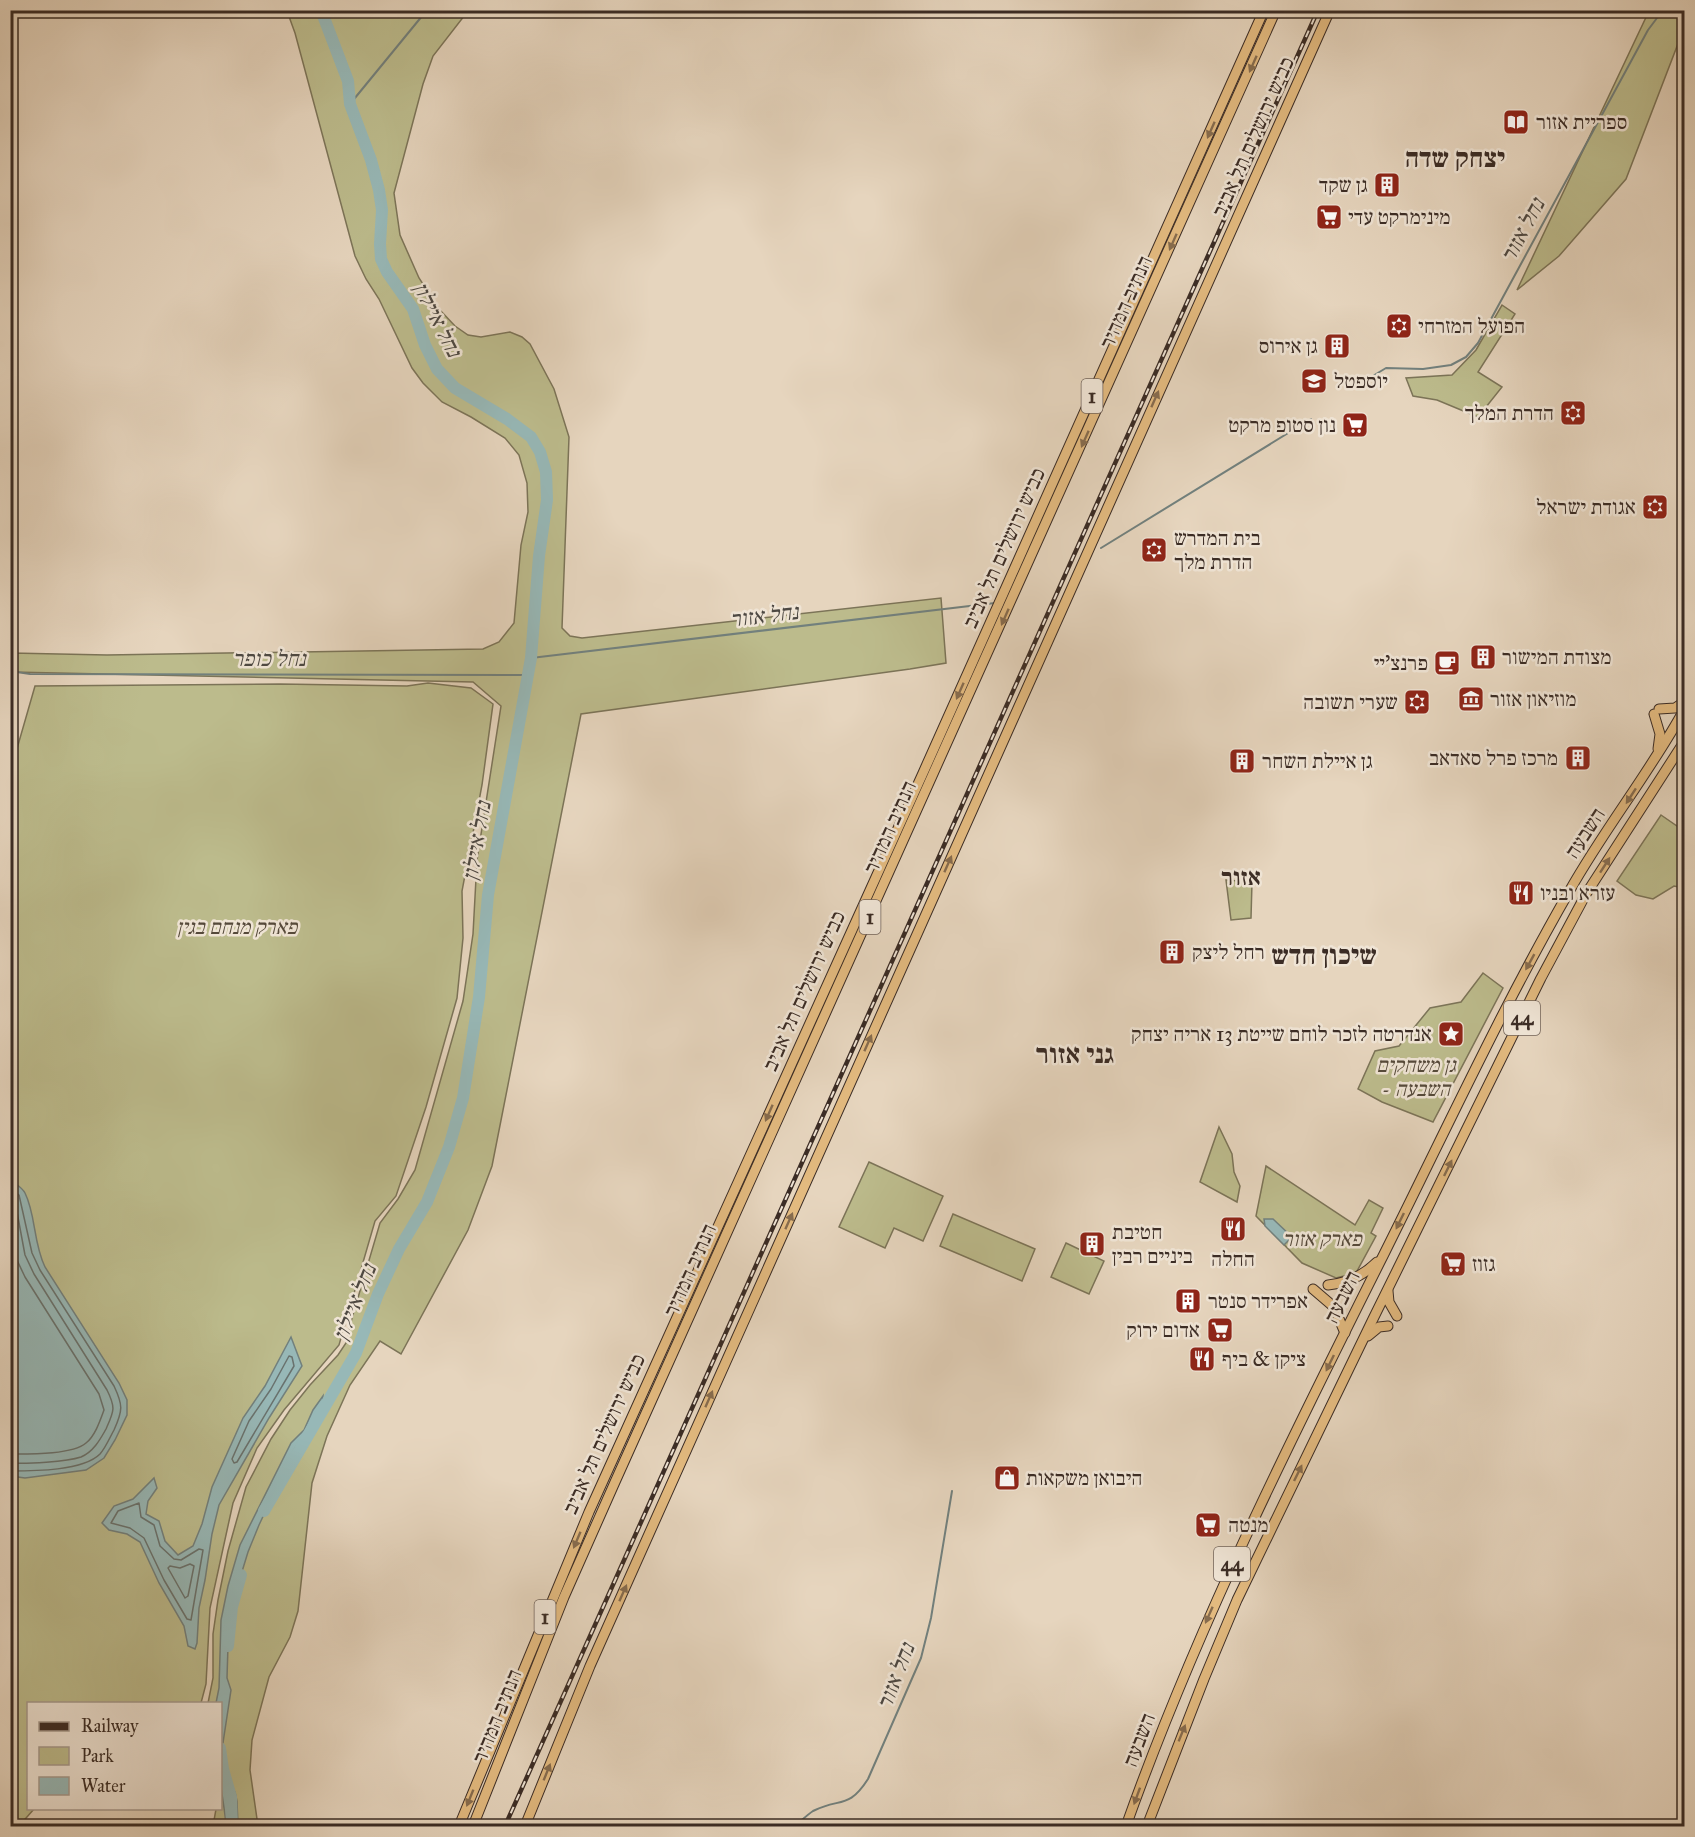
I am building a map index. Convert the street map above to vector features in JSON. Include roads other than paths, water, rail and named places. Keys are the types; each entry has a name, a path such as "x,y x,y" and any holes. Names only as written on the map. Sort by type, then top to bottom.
{"highway":[{"name":"כביש ירושלים תל אביב","path":"459,1827 594,1501 1264,10"},
{"name":"הנתיב המהיר","path":"473,1827 564,1597 1276,10"},
{"name":"כביש ירושלים תל אביב","path":"525,1827 604,1635 1330,10"},
{"path":"1653,763 1660,740 1656,711 1675,708 1684,702"},
{"name":"השבעה","path":"1126,1827 1185,1671 1228,1571 1384,1253 1523,975 1571,887 1653,763 1684,710"},
{"name":"השבעה","path":"1147,1827 1191,1711 1237,1600 1388,1287 1541,978 1586,894 1684,742"},
{"path":"1328,1285 1338,1284 1362,1275 1384,1253"},
{"path":"1388,1287 1389,1302 1397,1316"},
{"path":"1313,1289 1334,1307 1345,1333"},
{"path":"1362,1342 1374,1330 1388,1326"}],"water":[{"path":"11,1180 24,1191 29,1201 38,1248 45,1267 119,1383 127,1400 127,1415 115,1440 104,1458 86,1470 25,1478 11,1476"},
{"path":"1264,1219 1273,1219 1292,1237 1284,1245 1265,1226"},
{"path":"291,1337 302,1366 219,1505 199,1608 195,1649 188,1646 184,1626 159,1583 140,1542 127,1534 109,1530 102,1523 114,1506 133,1499 154,1478 157,1488 148,1501 146,1514 159,1521 165,1541 178,1555 193,1546 202,1524 212,1487 243,1418 265,1386"},
{"path":"323,1396 322,1408 295,1448 259,1525 229,1614 227,1678 231,1690 222,1749 222,1702 216,1702 219,1688 221,1620 228,1586 240,1545 291,1443 304,1430 313,1410"},
{"path":"222,1774 235,1792 237,1801 238,1826 226,1826"}],"waterway":[{"name":"נחל איילון","path":"264,1511 356,1353 378,1294 399,1249 427,1202 449,1147 463,1098 479,997 488,895 531,658 539,556 547,500 546,472 540,452 531,437 507,419 455,388 437,369 425,345 413,309 387,272 381,259 382,210 379,190 371,160 350,104 348,81 321,10"},
{"path":"350,104 427,10"},
{"name":"נחל אזור","path":"1353,388 1386,368 1423,369 1451,365 1466,357 1478,343 1648,30 1663,10"},
{"name":"נחל אזור","path":"1101,548 1311,419"},
{"name":"נחל אזור","path":"531,658 995,603"},
{"name":"נחל כופר","path":"10,671 30,674 528,675"},
{"name":"נחל אזור","path":"795,1826 813,1811 849,1799 861,1789 868,1779 921,1658 931,1618 952,1491"},
{"name":"נחל איילון","path":"228,1646 232,1607 241,1575"},
{"name":"נחל איילון","path":"222,1762 231,1797 232,1826"}],"railway":[{"path":"505,1826 1318,10"}],"place":[{"name":"ספריית אזור","path":"1516,122"},
{"name":"גן שקד","path":"1387,185"},
{"name":"מינימרקט עדי","path":"1329,217"},
{"name":"הפועל המזרחי","path":"1399,326"},
{"name":"גן אירוס","path":"1337,346"},
{"name":"יוספטל","path":"1314,381"},
{"name":"הדרת המלך","path":"1573,413"},
{"name":"נון סטופ מרקט","path":"1355,425"},
{"name":"אגודת ישראל","path":"1655,507"},
{"name":"בית המדרש הדרת מלך","path":"1154,550"},
{"name":"מצודת המישור","path":"1483,657"},
{"name":"פרנצ'יי","path":"1447,663"},
{"name":"מוזיאון אזור","path":"1471,699"},
{"name":"שערי תשובה","path":"1417,702"},
{"name":"מרכז פרל סאדאב","path":"1578,758"},
{"name":"גן איילת השחר","path":"1242,761"},
{"name":"עזרא ובניו","path":"1521,893"},
{"name":"רחל ליצק","path":"1172,952"},
{"name":"אנדרטה לזכר לוחם שייטת 13 אריה יצחק","path":"1451,1034"},
{"name":"החלה","path":"1233,1229"},
{"name":"חטיבת ביניים רבין","path":"1092,1244"},
{"name":"גזוז","path":"1453,1264"},
{"name":"אפרידר סנטר","path":"1188,1301"},
{"name":"אדום ירוק","path":"1220,1330"},
{"name":"ציקן & ביף","path":"1202,1359"},
{"name":"היבואן משקאות","path":"1007,1478"},
{"name":"מנטה","path":"1208,1525"}],"district":[{"name":"יצחק שדה","path":"1455,158"},
{"name":"אזור","path":"1241,877"},
{"name":"שיכון חדש","path":"1324,955"},
{"name":"גני אזור","path":"1075,1054"}],"park label":[{"name":"פארק מנחם בגין","path":"237,927"},
{"name":"גן משחקים - השבעה","path":"1416,1077"},
{"name":"פארק אזור","path":"1322,1239"}]}
